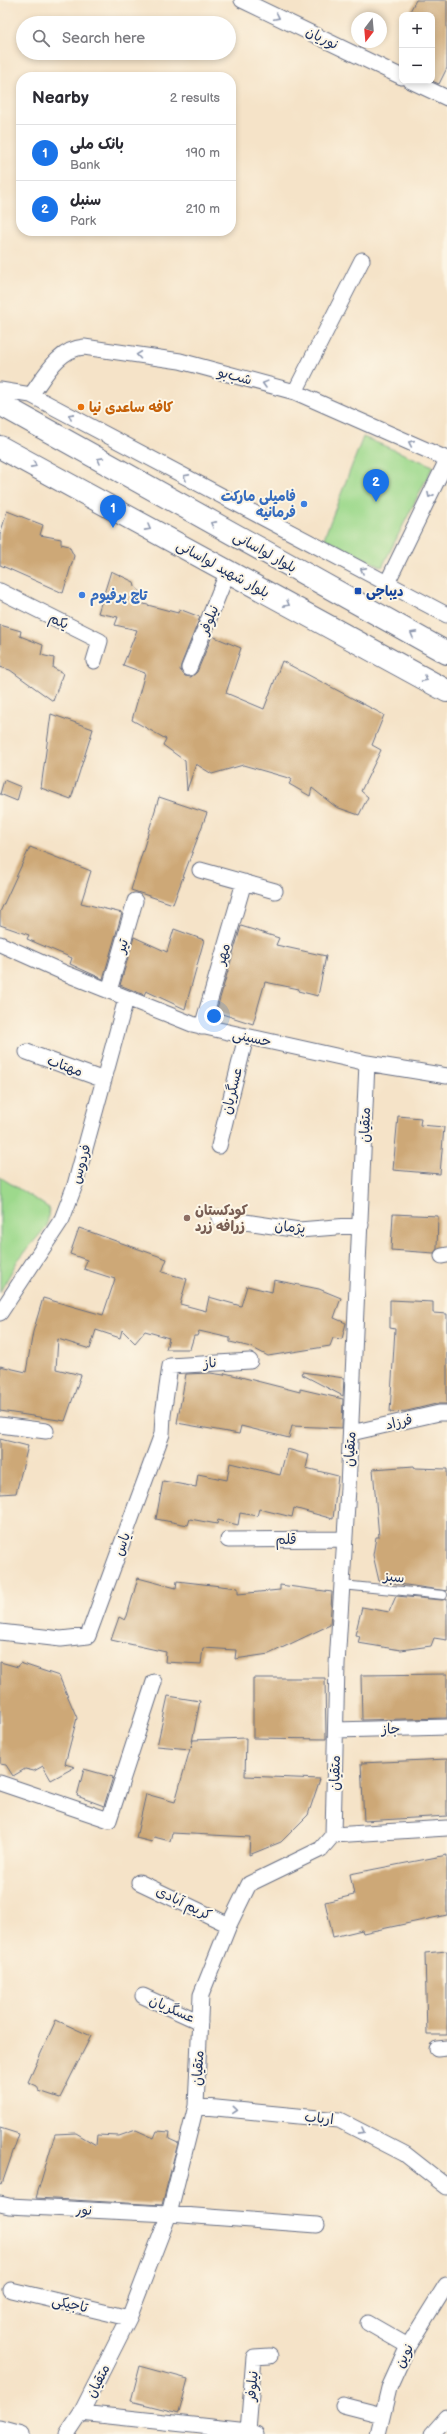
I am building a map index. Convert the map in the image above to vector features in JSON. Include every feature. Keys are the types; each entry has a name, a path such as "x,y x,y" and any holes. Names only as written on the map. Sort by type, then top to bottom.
{"main road":[{"name":"بلوار لواسانی","path":"0,404 447,653"},
{"name":"بلوار شهید لواسانی","path":"0,447 447,691"}],"street":[{"name":"نوریان","path":"242,0 399,75"},
{"path":"417,84 447,98"},
{"path":"295,392 362,260"},
{"name":"شب‌بو","path":"31,395 63,354 73,348 84,347 180,361 295,392 447,460"},
{"path":"0,390 31,395 447,615"},
{"path":"387,582 447,460"},
{"name":"نیلوفر","path":"189,668 228,571"},
{"name":"یکم","path":"0,591 100,641 94,661"},
{"path":"200,870 275,891"},
{"name":"مهر","path":"202,1026 244,882"},
{"name":"تیر","path":"109,991 134,901"},
{"name":"حسینی","path":"0,944 126,999 202,1026 367,1063 447,1076"},
{"name":"فردوس","path":"0,1313 62,1219 75,1185 126,999"},
{"name":"عسگریان","path":"218,1146 246,1037"},
{"name":"مهتاب","path":"27,1052 104,1080"},
{"name":"متقیان","path":"67,2434 81,2413 129,2318 169,2214 196,2106 202,1994 229,1925 249,1884 321,1849 333,1835 337,1664 351,1433 367,1063"},
{"name":"پژمان","path":"219,1218 299,1230 361,1225"},
{"name":"ناز","path":"170,1366 250,1360"},
{"name":"یاس","path":"0,1632 61,1639 88,1636 162,1434 162,1415 170,1366"},
{"name":"فرزاد","path":"351,1433 439,1413 447,1413"},
{"path":"0,1425 46,1431"},
{"name":"قلم","path":"228,1540 345,1539"},
{"path":"0,1783 109,1820 154,1682"},
{"name":"جاز","path":"336,1730 447,1727"},
{"path":"333,1835 447,1828"},
{"name":"کریم آبادی","path":"139,1882 229,1925"},
{"name":"عسگریان","path":"143,1996 200,2022"},
{"name":"ارباب","path":"196,2106 340,2120 405,2154 447,2187"},
{"name":"نور","path":"0,2204 9,2206 169,2214"},
{"path":"169,2214 317,2225"},
{"name":"نوین","path":"378,2434 389,2388 408,2346 446,2285"},
{"name":"تاجیکی","path":"11,2290 129,2318"},
{"path":"368,2323 408,2346"},
{"name":"نیلوفر","path":"252,2432 254,2357 270,2356"},
{"path":"343,2405 382,2415"},
{"path":"81,2413 252,2432"},
{"path":"432,2434 447,2417"},
{"path":"0,2428 22,2434"}],"lane":[{"name":"سبز","path":"342,1585 443,1595"}],"green space":[{"path":"363,437 433,466 382,567 324,538"},
{"path":"0,1177 49,1208 47,1226 18,1260 0,1292"}],"building":[{"path":"416,0 447,0 447,68 439,84 435,82 435,12 410,12"},
{"path":"7,511 43,525 40,535 61,539 61,544 69,546 74,556 63,593 0,565 0,535"},
{"path":"111,571 134,582 135,587 143,594 140,603 178,613 179,609 200,617 181,665 180,670 185,676 191,677 197,672 212,636 241,648 226,693 264,709 282,661 384,715 372,745 381,750 361,791 368,797 359,815 336,807 312,788 310,796 289,784 292,779 243,765 212,774 196,764 187,790 185,761 163,745 166,739 132,720 145,673 123,665 137,630 115,625 118,617 98,613"},
{"path":"0,625 21,631 20,636 43,645 41,655 54,658 53,668 63,673 53,701 10,670 0,667"},
{"path":"51,714 93,729 71,799 41,788"},
{"path":"4,780 21,787 17,801 0,794"},
{"path":"159,797 207,813 173,904 131,890"},
{"path":"30,847 91,871 81,903 122,913 103,979 70,964 72,958 27,939 29,935 0,925 0,912"},
{"path":"241,926 279,938 276,945 326,956 318,996 298,991 299,989 265,982 253,1024 216,1012"},
{"path":"174,929 204,940 185,1009 146,991 144,995 120,985 134,937 167,952"},
{"path":"398,1116 421,1118 420,1125 444,1127 440,1174 393,1170"},
{"path":"393,1214 438,1216 437,1249 434,1253 391,1250"},
{"path":"79,1228 167,1259 162,1272 187,1279 180,1304 206,1311 209,1297 241,1306 247,1286 272,1292 274,1280 319,1289 341,1298 334,1318 346,1323 342,1339 333,1338 330,1346 268,1356 251,1347 230,1342 230,1338 199,1331 197,1336 194,1336 190,1349 166,1349 169,1338 145,1331 135,1343 122,1330 120,1338 96,1330 90,1349 58,1339 56,1369 81,1375 65,1421 0,1411 0,1366 26,1372 33,1332 43,1298 103,1315 115,1279 84,1269 87,1260 70,1254"},
{"path":"390,1300 433,1302 433,1313 447,1314 447,1404 436,1404 407,1411 390,1412 395,1329 390,1328"},
{"path":"302,1372 344,1378 343,1396 301,1374"},
{"path":"210,1373 224,1375 225,1373 300,1392 300,1389 343,1399 342,1428 292,1426 289,1438 241,1426 239,1434 177,1423 186,1374"},
{"path":"0,1439 28,1446 16,1493 0,1494"},
{"path":"287,1449 309,1455 306,1468 338,1476 333,1519 294,1508 292,1517 259,1509 257,1516 240,1513 238,1525 218,1520 217,1524 190,1519 188,1525 156,1519 163,1481 196,1487 198,1474 227,1480 230,1463 280,1475"},
{"path":"414,1466 415,1468 447,1469 447,1591 379,1581 373,1555 376,1537 379,1537 373,1469"},
{"path":"138,1578 176,1588 177,1581 238,1588 238,1594 280,1590 280,1585 332,1592 330,1625 269,1654 235,1659 236,1650 203,1648 201,1664 165,1662 166,1652 111,1640 119,1617 125,1620 127,1616"},
{"path":"396,1596 442,1600 447,1599 447,1640 434,1638 431,1646 401,1650 358,1643 360,1636 355,1635 362,1607 389,1612"},
{"path":"0,1662 18,1667 20,1663 59,1676 77,1718 65,1764 75,1767 51,1780 43,1766 34,1771 25,1769 13,1776 6,1765 0,1764"},
{"path":"447,1674 447,1718 362,1720 361,1675"},
{"path":"253,1678 325,1678 326,1739 253,1738"},
{"path":"168,1696 200,1701 191,1747 193,1740 246,1738 245,1776 320,1779 308,1815 281,1842 249,1855 250,1837 172,1833 170,1841 154,1837 152,1842 136,1838 146,1794 175,1802 190,1749 157,1746"},
{"path":"447,1759 447,1816 364,1821 361,1763"},
{"path":"84,1769 113,1777 104,1806 77,1796"},
{"path":"447,1855 447,1915 363,1933 362,1930 333,1937 325,1902 354,1895 350,1874"},
{"path":"447,1951 447,2035 427,2035 425,1953"},
{"path":"56,2020 91,2036 60,2098 39,2091 37,2086 28,2082"},
{"path":"0,2128 19,2134 2,2184 0,2183"},
{"path":"136,2130 154,2138 157,2131 170,2132 169,2139 178,2143 162,2205 36,2198 55,2134 76,2133 96,2145 97,2135 119,2136"},
{"path":"140,2366 188,2379 179,2413 131,2401"}],"place":[{"name":"کافه ساعدی نیا","path":"81,407"},
{"name":"سنبل","path":"376,502"},
{"name":"فامیلی مارکت فرمانیه","path":"304,504"},
{"name":"بانک ملی","path":"113,528"},
{"name":"دیباجی","path":"358,591"},
{"name":"تاچ پرفيوم","path":"82,595"},
{"name":"کودکستان زرافه زرد","path":"187,1218"}]}
